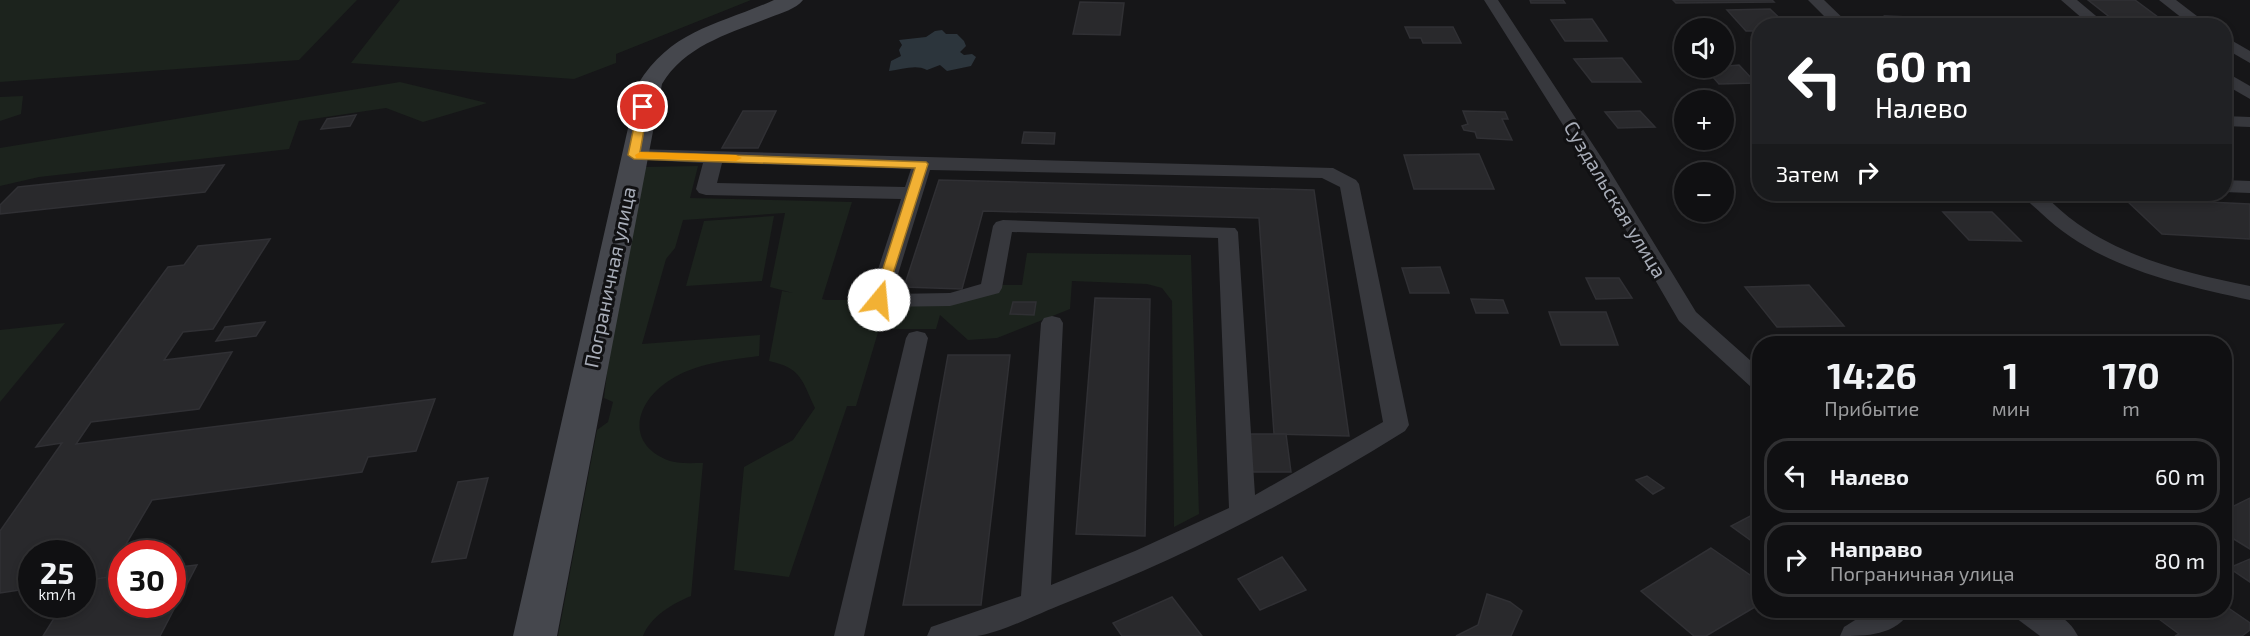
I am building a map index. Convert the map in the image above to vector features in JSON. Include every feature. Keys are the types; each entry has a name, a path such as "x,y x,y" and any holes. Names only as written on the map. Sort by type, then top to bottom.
{"street":[{"name":"Пограничная улица","path":"535,636 650,84 655,72 680,50 704,37 792,0"},
{"name":"Суздальская улица","path":"1491,0 1596,163 1687,316 1752,375"},
{"path":"1815,0 1835,18"},
{"path":"2068,0 2091,18"},
{"path":"2166,0 2192,18"},
{"path":"2232,46 2250,61"},
{"path":"2232,61 2250,61"},
{"path":"2232,82 2250,94"},
{"path":"2232,121 2250,122"},
{"path":"634,155 922,164 1326,172 1349,184 1396,425 1334,463 1243,512 1133,563 942,636"},
{"path":"714,157 706,189 913,193"},
{"path":"922,164 879,300 971,298 991,288 1003,226 1228,232 1243,512"},
{"path":"2232,186 2250,187"},
{"path":"2040,201 2072,229 2102,247 2142,264 2207,284 2250,293"},
{"path":"1035,602 1052,323"},
{"path":"849,636 917,338"},
{"path":"1855,636 1883,618"},
{"path":"2037,618 2063,636"}],"shaded area":[{"path":"0,0 357,0 299,60 0,82"},
{"path":"400,0 751,0 616,54 616,63 574,79 351,63"},
{"path":"942,30 946,34 957,34 964,41 966,46 960,52 976,57 971,66 947,71 940,65 927,70 913,67 889,71 891,61 901,56 899,50 902,45 899,40 926,37 935,31"},
{"path":"400,82 487,103 423,122 386,108 299,121 289,149 39,177 0,186 0,148"},
{"path":"23,96 21,114 0,121 0,97"},
{"path":"698,166 690,198 852,202 822,299 826,300 942,300 1003,285 1022,285 1027,253 1191,255 1199,514 1174,527 1172,301 1162,288 1147,284 1072,281 1070,309 997,338 968,340 940,315 936,329 879,329 856,406 847,406 789,577 734,570 744,467 793,440 815,408 800,377 788,368 769,361 782,291 793,293 770,287 785,213 683,220 675,248 666,259 642,344 760,335 759,356 713,363 680,374 658,389 642,411 641,434 655,454 674,462 703,463 691,596 663,612 651,622 643,636 558,636 597,430 608,422 613,402 604,398 611,340 645,167"},
{"path":"774,216 762,281 686,286 704,221"},
{"path":"65,323 0,402 0,330"}],"building":[{"path":"1530,0 1563,0 1565,3 1531,3"},
{"path":"1673,0 1772,0 1774,2 1676,3"},
{"path":"2088,0 2135,0 2159,18 2111,18"},
{"path":"1080,2 1124,3 1120,35 1073,34"},
{"path":"1770,9 1780,18 1752,18 1752,31 1746,31 1727,10"},
{"path":"1885,16 1935,18 1887,18"},
{"path":"1592,19 1607,41 1565,41 1551,20"},
{"path":"1405,27 1453,27 1461,43 1423,43 1421,38 1410,38"},
{"path":"1622,58 1641,82 1592,82 1574,59"},
{"path":"1734,65 1739,65 1752,79 1752,83 1719,84 1714,78 1734,78"},
{"path":"743,111 776,111 758,148 722,148"},
{"path":"1463,111 1505,112 1508,119 1502,119 1512,140 1477,138 1475,132 1464,130 1462,126 1468,124"},
{"path":"1640,111 1655,127 1618,128 1605,112"},
{"path":"356,115 350,126 321,129 327,119"},
{"path":"1024,132 1055,133 1054,144 1022,143"},
{"path":"1479,154 1494,189 1414,189 1404,155"},
{"path":"224,165 205,192 0,214 0,205 18,187"},
{"path":"939,180 1314,190 1349,436 1274,434 1259,218 983,211 962,289 904,287"},
{"path":"2127,201 2250,204 2250,239 2162,234"},
{"path":"1943,212 1992,212 2021,241 1969,240"},
{"path":"270,239 213,329 183,332 164,360 232,352 199,409 91,422 76,444 435,399 416,451 368,457 362,472 152,500 128,540 108,540 108,575 106,578 96,579 96,540 18,540 18,590 0,593 0,531 62,443 36,447 168,267 184,265 198,246"},
{"path":"1440,267 1449,293 1410,293 1402,268"},
{"path":"1586,278 1619,278 1632,298 1596,299"},
{"path":"1809,285 1844,326 1777,327 1745,287"},
{"path":"1095,298 1150,299 1145,536 1076,534"},
{"path":"1471,299 1503,300 1508,313 1476,313"},
{"path":"1013,302 1036,302 1034,315 1010,314"},
{"path":"1549,312 1606,312 1618,345 1561,345"},
{"path":"265,322 256,336 216,341 225,327"},
{"path":"948,355 1010,355 981,605 903,605"},
{"path":"1246,434 1286,434 1291,472 1249,472"},
{"path":"1647,476 1664,488 1653,494 1636,480"},
{"path":"488,478 466,558 432,562 458,482"},
{"path":"2250,498 2250,549 2232,538 2232,505"},
{"path":"1752,515 1752,541 1731,526"},
{"path":"1711,548 1752,576 1752,609 1706,636 1694,636 1641,591"},
{"path":"1282,557 1306,590 1260,610 1238,579"},
{"path":"2250,559 2250,582 2232,570 2232,567"},
{"path":"197,565 186,586 186,566"},
{"path":"108,577 108,618 169,618 160,636 43,636 54,618 96,618 96,579"},
{"path":"1487,594 1510,602 1522,611 1511,636 1456,636 1478,625"},
{"path":"1172,597 1202,636 1122,636 1113,623"},
{"path":"2232,611 2250,623 2250,630 2242,636 2175,636 2179,634 2158,618 2232,618"}],"slow traffic":[{"path":"640,155 736,158"}],"route":[{"path":"643,107 634,155 922,164 879,300"}]}
